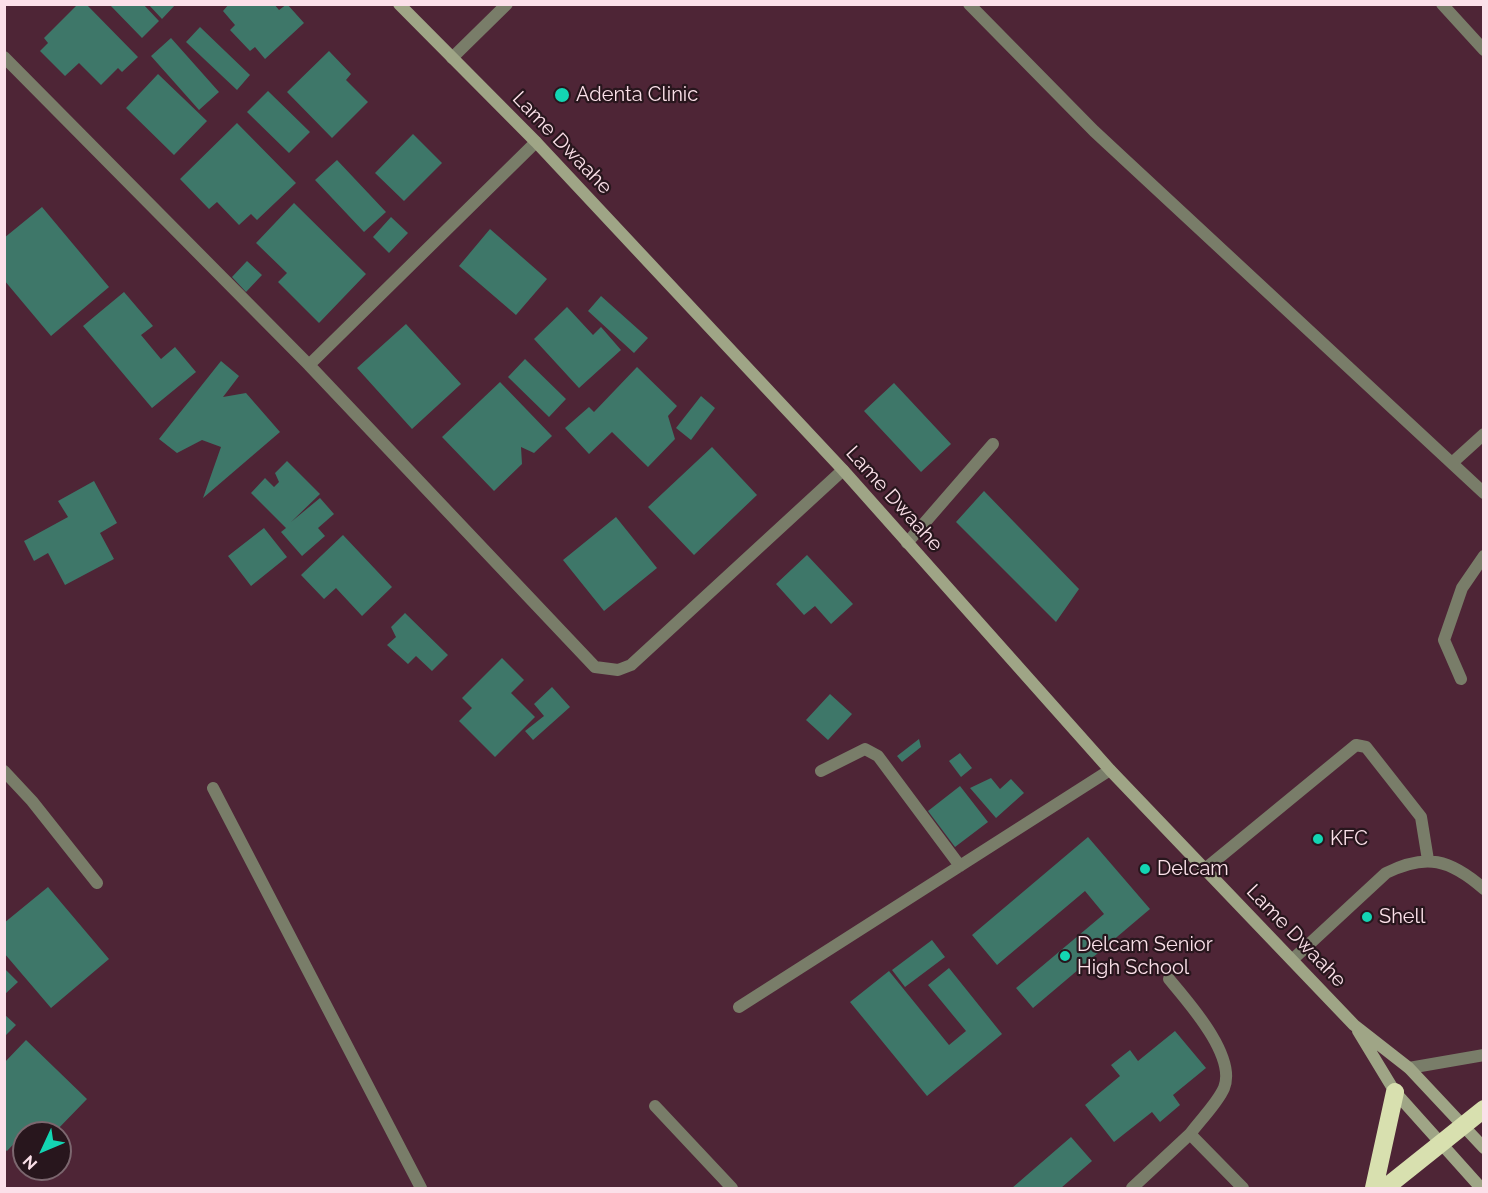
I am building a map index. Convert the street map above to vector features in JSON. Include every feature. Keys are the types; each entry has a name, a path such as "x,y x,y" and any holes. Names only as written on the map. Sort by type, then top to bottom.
{"highway":[{"path":"1374,1188 1395,1092"},
{"path":"1385,1188 1484,1109"}],"street":[{"name":"Lame Dwaahe","path":"399,4 536,142 843,470 1110,770 1354,1025 1409,1068 1484,1148"},
{"path":"452,58 507,4"},
{"path":"969,4 1094,131 1484,493"},
{"path":"1442,4 1484,50"},
{"path":"4,57 309,365 595,667 618,670 632,665 843,470"},
{"path":"309,365 536,142"},
{"path":"1452,463 1484,434"},
{"path":"907,543 993,444"},
{"path":"1461,678 1444,640 1462,588 1484,556"},
{"path":"1205,869 1356,745 1366,747 1421,817 1428,860"},
{"path":"821,771 865,749 878,756 960,866"},
{"path":"739,1007 1110,770"},
{"path":"4,771 32,801 97,883"},
{"path":"213,788 421,1188"},
{"path":"1292,960 1386,873 1405,864 1428,860 1449,864 1484,889"},
{"path":"1132,1188 1190,1134 1224,1088 1225,1065 1200,1016 1169,979"},
{"name":"Lame Dwaahe","path":"1354,1025 1395,1092 1481,1188"},
{"path":"1409,1068 1484,1054"},
{"path":"655,1106 732,1188"},
{"path":"1190,1134 1243,1188"}],"building":[{"path":"78,4 86,4 138,57 122,72 118,68 101,85 79,63 65,76 40,51 48,43 44,38"},
{"path":"109,4 143,4 159,21 142,38"},
{"path":"148,4 176,4 162,19"},
{"path":"229,4 274,4 279,10 287,4 304,23 265,59 255,47 250,51 230,30 235,25 223,11"},
{"path":"200,27 250,75 237,90 186,42"},
{"path":"171,38 219,92 199,110 151,56"},
{"path":"329,51 351,74 346,80 368,102 332,138 287,92"},
{"path":"158,74 207,121 174,155 126,108"},
{"path":"268,91 310,132 289,153 247,112"},
{"path":"237,123 296,183 257,220 251,214 239,225 217,202 209,209 180,179"},
{"path":"413,134 442,163 404,201 375,173"},
{"path":"337,160 386,212 364,232 315,180"},
{"path":"294,203 366,274 319,323 278,282 287,273 256,243"},
{"path":"42,207 109,287 51,336 4,280 4,238"},
{"path":"391,217 408,233 389,253 373,237"},
{"path":"490,229 547,279 516,315 459,266"},
{"path":"247,261 262,275 246,292 232,277"},
{"path":"124,292 153,326 141,335 161,359 175,347 196,372 152,408 83,326"},
{"path":"601,296 648,338 634,353 588,311"},
{"path":"567,307 593,335 601,327 621,350 579,388 534,339"},
{"path":"406,324 461,384 412,429 357,368"},
{"path":"525,359 566,399 549,417 508,377"},
{"path":"221,361 239,376 223,397 246,393 280,432 203,498 221,447 202,440 177,453 159,439"},
{"path":"637,367 677,406 668,416 675,439 648,467 612,432 589,454 565,428 589,407 594,412"},
{"path":"500,382 552,436 534,453 521,447 522,464 494,491 442,437"},
{"path":"894,383 951,444 921,472 864,411"},
{"path":"701,396 715,408 691,440 676,428"},
{"path":"712,447 757,495 694,555 648,507"},
{"path":"287,461 320,494 291,522 320,498 334,514 318,528 325,536 302,556 281,532 286,528 251,493 265,478 274,487 279,482 275,473"},
{"path":"94,481 117,523 100,533 114,559 65,585 48,553 34,561 24,541 68,517 58,501"},
{"path":"984,491 1079,589 1056,622 956,522"},
{"path":"616,517 657,568 604,611 563,560"},
{"path":"264,528 287,557 251,586 228,556"},
{"path":"343,535 392,587 362,616 336,588 324,599 301,575"},
{"path":"807,555 853,604 831,624 815,606 804,615 776,584"},
{"path":"405,613 448,655 432,671 416,656 408,664 387,645 396,637 391,627"},
{"path":"502,658 524,680 511,693 535,717 495,757 459,721 472,708 462,698"},
{"path":"552,687 570,707 533,740 525,731 544,716 534,704"},
{"path":"830,694 852,714 828,740 806,720"},
{"path":"919,739 921,747 902,762 897,756"},
{"path":"960,753 972,768 961,777 949,761"},
{"path":"991,778 1000,789 1011,779 1024,793 996,818 970,788"},
{"path":"960,786 988,822 955,847 928,811"},
{"path":"1088,837 1150,909 1033,1008 1016,988 1104,914 1085,891 997,965 972,935"},
{"path":"48,887 109,959 51,1008 4,953 4,923"},
{"path":"932,940 945,957 905,987 892,970"},
{"path":"4,968 18,982 4,995"},
{"path":"949,968 1002,1034 927,1096 850,1002 889,971 949,1045 966,1031 928,985"},
{"path":"4,1014 16,1025 4,1037"},
{"path":"1175,1031 1206,1068 1173,1095 1180,1105 1160,1122 1152,1112 1114,1142 1085,1105 1120,1076 1111,1065 1130,1050 1138,1061"},
{"path":"26,1040 87,1099 66,1121 12,1121 12,1146 7,1151 4,1149 4,1063"},
{"path":"1071,1137 1092,1161 1061,1188 1012,1188"}],"place":[{"name":"Adenta Clinic","path":"562,95"},
{"name":"KFC","path":"1318,839"},
{"name":"Delcam","path":"1145,869"},
{"name":"Shell","path":"1367,917"},
{"name":"Delcam Senior High School","path":"1065,956"}]}
